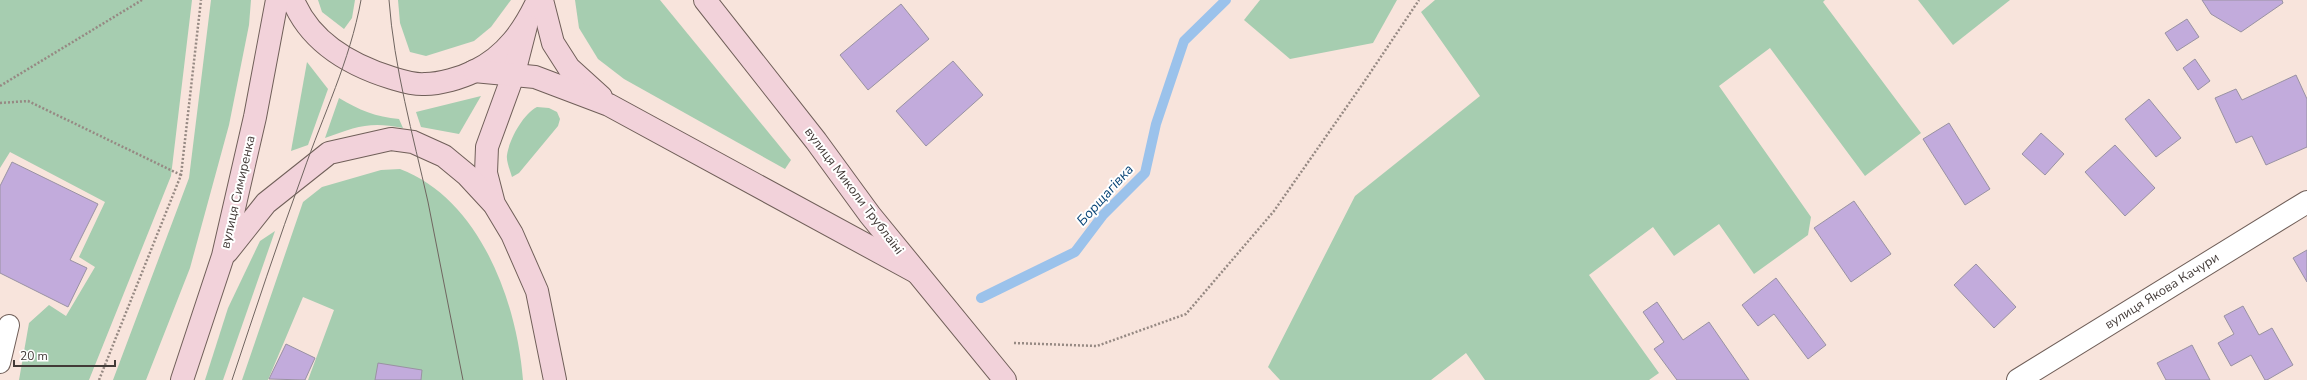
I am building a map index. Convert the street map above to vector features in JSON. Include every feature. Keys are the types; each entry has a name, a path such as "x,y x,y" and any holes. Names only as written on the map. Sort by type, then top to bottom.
{"street":[{"name":"вулиця Симиренка","path":"182,380 223,256 255,117 277,0"},
{"path":"293,0 300,16 325,45 346,60 370,71 423,84 474,71 501,54 526,26"},
{"path":"494,204 486,173 487,147 514,74 526,26 538,0"},
{"path":"542,0 553,43 570,68 609,105"},
{"name":"вулиця Миколи Трублаїні","path":"705,0 816,141 916,272 1005,380"},
{"path":"474,71 535,77 609,105 916,272"},
{"path":"223,256 266,203 303,172 329,153 391,139 413,142 444,156 467,175 494,204 512,234 537,291 555,380"},
{"name":"вулиця Якова Качури","path":"2018,380 2307,202"}],"lane":[{"path":"0,363 9,325"}],"path":[{"path":"0,86 142,0"},
{"path":"100,380 181,175 201,0"},
{"path":"973,342 1096,346 1186,314 1274,211 1364,82 1418,0"},
{"path":"0,103 28,101 181,175"}],"green space":[{"path":"0,0 192,0 171,176 89,380 19,380 29,323 49,305 66,316 95,267 79,257 105,202 10,152 0,168"},
{"path":"211,0 251,0 249,25 229,125 190,268 146,380 113,380 189,178"},
{"path":"318,0 355,0 352,18 344,29 322,12"},
{"path":"398,0 511,0 491,27 474,41 426,56 410,52 400,23"},
{"path":"575,0 660,0 791,160 785,169 624,79 598,59 579,28"},
{"path":"1260,0 1397,0 1373,43 1290,59 1244,20"},
{"path":"1435,0 1825,0 1823,2 1921,133 1865,176 1770,48 1719,86 1811,217 1808,235 1754,274 1719,224 1674,256 1653,227 1589,275 1659,373 1649,380 1485,380 1466,353 1431,380 1280,380 1268,367 1355,196 1480,96 1421,12"},
{"path":"1918,0 2010,0 1953,45"},
{"path":"307,62 328,89 308,145 291,151"},
{"path":"481,96 459,134 421,127 416,112"},
{"path":"339,98 368,112 383,117 399,119 403,128 381,125 363,126 325,138"},
{"path":"537,107 549,108 557,112 560,119 558,126 519,173 512,177 507,157 508,149 522,121 532,110"},
{"path":"400,169 428,183 452,204 472,228 489,256 503,287 512,318 519,350 523,380 308,380 334,310 303,297 268,380 242,380 303,202 322,187 381,170"},
{"path":"275,231 223,380 205,380 228,308 260,241"}],"building":[{"path":"2202,0 2282,0 2283,3 2241,32 2211,14"},
{"path":"901,4 929,39 868,90 840,55"},
{"path":"2187,19 2199,37 2177,51 2165,33"},
{"path":"2195,59 2210,81 2198,90 2183,68"},
{"path":"953,61 983,95 926,146 896,111"},
{"path":"2296,75 2307,99 2307,147 2266,165 2252,136 2236,143 2215,98 2236,89 2242,100"},
{"path":"2149,99 2181,138 2156,157 2125,119"},
{"path":"1949,123 1990,189 1965,205 1923,139"},
{"path":"2041,133 2064,154 2045,175 2022,154"},
{"path":"2115,145 2155,188 2125,216 2085,172"},
{"path":"12,162 98,204 70,260 87,268 68,307 0,273 0,186"},
{"path":"1854,201 1891,254 1851,282 1814,228"},
{"path":"2307,250 2307,282 2293,258"},
{"path":"1976,264 2016,307 1994,328 1954,285"},
{"path":"1776,278 1826,345 1808,359 1774,314 1758,326 1742,305"},
{"path":"1657,302 1683,340 1709,322 1749,380 1677,380 1654,349 1664,342 1643,312"},
{"path":"2243,306 2259,335 2272,328 2293,365 2267,380 2265,380 2251,355 2231,366 2218,343 2234,334 2224,316"},
{"path":"286,344 315,358 305,380 269,379"},
{"path":"2192,345 2210,380 2166,380 2157,363"},
{"path":"378,363 422,370 421,380 375,380"}],"waterway":[{"name":"Борщагівка","path":"981,298 1075,252 1103,215 1145,173 1156,124 1184,41 1226,0"}],"tram line":[{"path":"232,380 285,224 343,66 350,45 361,0"},
{"path":"389,0 395,51 410,127 428,202 463,380"}]}
